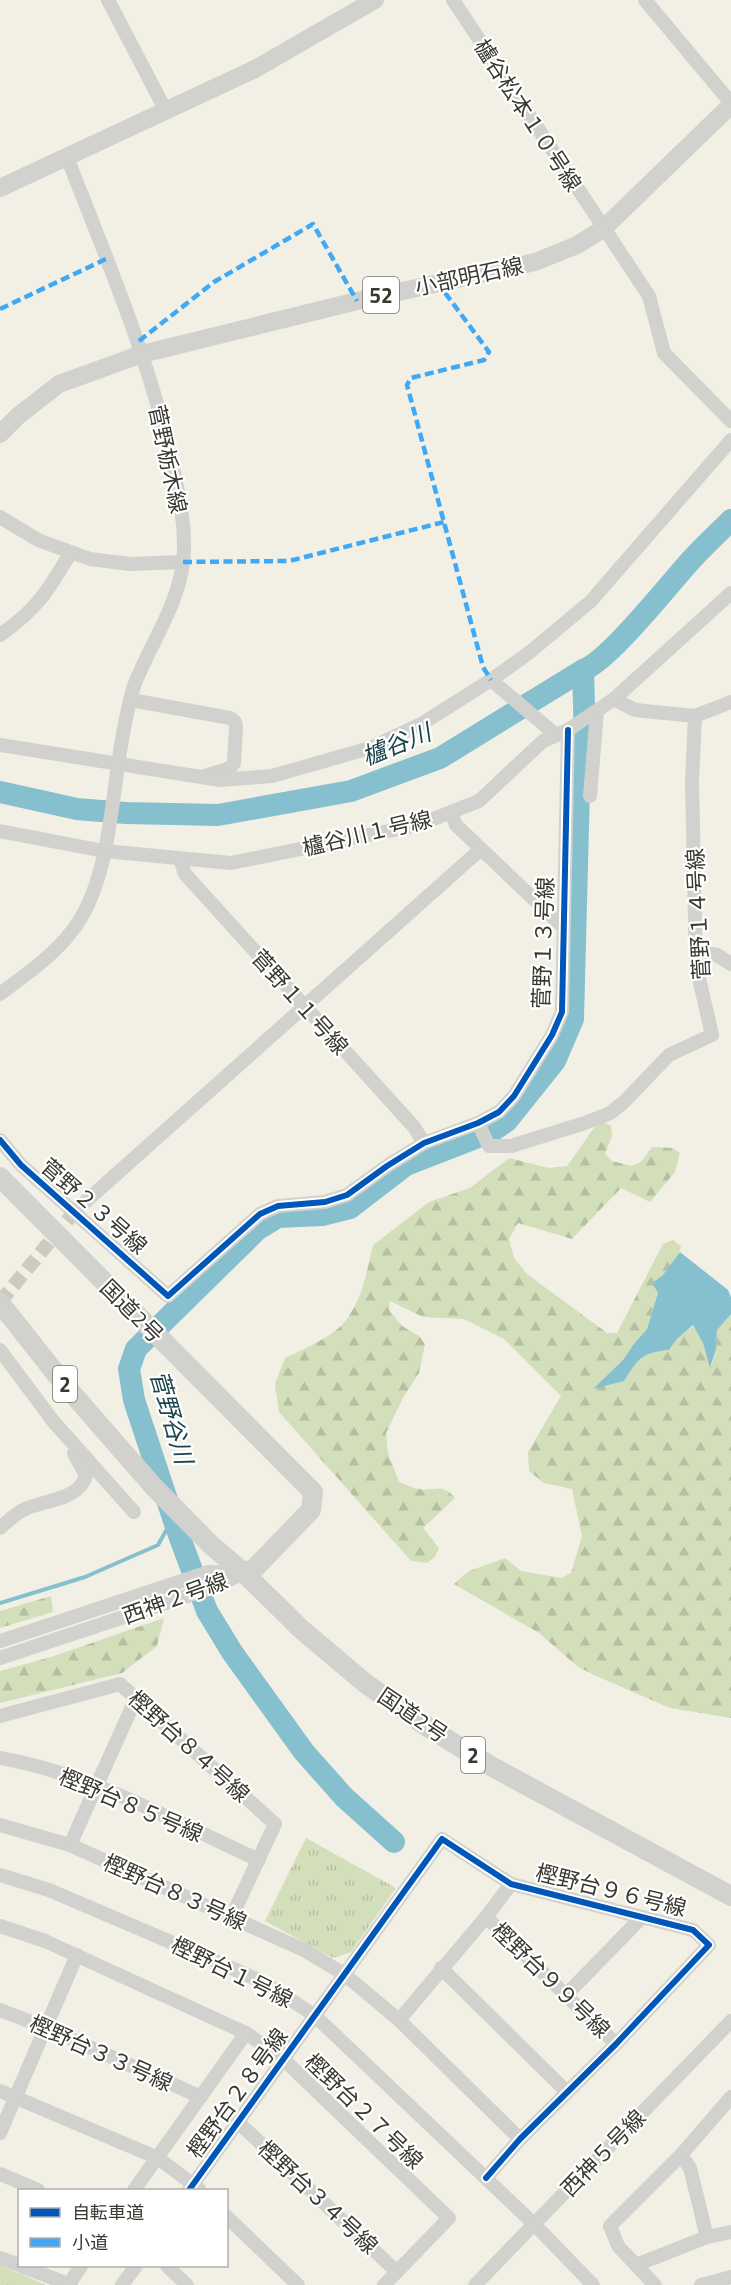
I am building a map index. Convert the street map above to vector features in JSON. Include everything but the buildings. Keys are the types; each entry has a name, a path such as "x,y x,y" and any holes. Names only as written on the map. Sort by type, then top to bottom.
{"highway":[{"name":"国道2号","path":"0,1177 313,1492 311,1510 254,1569 244,1573"},
{"name":"国道2号","path":"0,1303 64,1384 132,1463 211,1545 244,1573 301,1629 357,1677 426,1726 489,1765 731,1896"}],"main road":[{"path":"0,188 255,69 375,0"},
{"name":"小部明石線","path":"0,434 18,416 59,384 141,354 368,298 535,262 576,244 603,229 730,107"}],"street":[{"path":"108,0 166,111"},
{"name":"櫨谷松本１０号線","path":"453,0 649,297 664,353 729,414"},
{"path":"645,0 730,107"},
{"name":"菅野栃木線","path":"66,157 139,341 165,431 182,509 183,562 174,600 142,669 131,700 117,764 104,851"},
{"path":"0,745 220,780 272,776 370,748 423,723 491,680 530,652 591,601 731,440"},
{"path":"0,517 38,540 90,559 130,564 183,562"},
{"path":"0,634 35,607 71,552"},
{"name":"櫨谷川１号線","path":"0,831 104,851 231,863 418,825 479,801 543,741 597,712 614,699 730,595"},
{"path":"491,680 562,732"},
{"path":"614,699 636,710 695,716 731,702"},
{"path":"131,700 230,718 235,722 234,763 230,768 201,777"},
{"path":"590,796 597,712"},
{"name":"菅野１４号線","path":"478,1123 489,1146 511,1146 585,1124 610,1113 624,1102 669,1055 712,1035 696,965 692,781 695,716"},
{"name":"菅野１３号線","path":"168,1296 260,1214 278,1206 325,1202 346,1195 424,1143 478,1123 499,1112 514,1096 552,1035 562,1012 562,732"},
{"path":"451,812 456,825 563,927"},
{"path":"75,1211 481,849"},
{"path":"0,994 50,954 72,932 87,909 99,881 104,851"},
{"name":"菅野１１号線","path":"180,859 185,874 414,1127 424,1143"},
{"path":"696,951 717,955 731,964"},
{"name":"菅野２３号線","path":"0,1140 21,1165 168,1296"},
{"path":"0,1350 65,1435 134,1512"},
{"path":"0,1528 22,1510 74,1493 82,1486 86,1476 65,1435"},
{"name":"西神２号線","path":"0,1641 209,1572 244,1573"},
{"name":"西神２号線","path":"0,1658 214,1587 244,1573"},
{"name":"樫野台８４号線","path":"0,1716 120,1684 275,1824 232,1916"},
{"path":"70,1845 136,1698"},
{"name":"樫野台８５号線","path":"0,1758 23,1762 96,1786 259,1860"},
{"name":"樫野台８３号線","path":"0,1825 70,1845 232,1916 304,1950 344,1974"},
{"name":"樫野台９６号線","path":"314,2016 442,1839 510,1884 693,1930 709,1945 616,2044 520,2139 486,2178"},
{"name":"樫野台１号線","path":"0,1875 49,1890 243,1972 267,1984 314,2016 534,2224 593,2285"},
{"path":"399,2020 486,1917 510,1884"},
{"name":"樫野台９９号線","path":"486,1917 616,2044"},
{"path":"566,1995 642,1917"},
{"name":"樫野台２７号線","path":"0,1926 77,1955 246,2033 283,2059 449,2218 384,2285"},
{"path":"0,2133 77,1955"},
{"path":"441,1968 567,2092"},
{"path":"344,1974 399,2020 520,2139"},
{"name":"樫野台３３号線","path":"0,2010 47,2028 201,2097"},
{"name":"樫野台２８号線","path":"194,2188 314,2016"},
{"name":"西神５号線","path":"476,2285 731,2021"},
{"path":"135,2189 246,2033"},
{"path":"0,2091 158,2158 194,2188"},
{"path":"655,2285 618,2246 610,2226 681,2155 731,2097"},
{"name":"樫野台３４号線","path":"238,2122 397,2272"},
{"path":"681,2155 690,2168 707,2237"},
{"path":"0,2174 36,2189"},
{"path":"228,2218 298,2285"},
{"path":"636,2265 707,2237 731,2232"},
{"path":"0,2258 18,2264"},
{"path":"25,2267 70,2284 80,2267"},
{"path":"122,2285 135,2267"},
{"path":"169,2267 187,2285"},
{"path":"702,2285 731,2277"}],"green space":[{"path":"603,1122 611,1126 612,1136 605,1154 612,1161 632,1166 641,1162 652,1147 673,1148 680,1153 675,1172 650,1202 621,1188 572,1239 518,1223 509,1239 514,1258 527,1274 607,1333 617,1333 663,1244 673,1240 681,1246 670,1267 652,1283 658,1293 647,1329 623,1360 594,1388 624,1381 642,1358 652,1353 669,1350 677,1339 694,1325 711,1367 716,1349 717,1330 731,1314 731,1718 670,1708 594,1675 577,1666 539,1633 454,1584 469,1571 505,1558 521,1571 561,1578 571,1573 582,1536 572,1489 544,1483 529,1471 528,1452 561,1396 504,1339 464,1319 423,1317 390,1301 389,1310 402,1326 419,1336 425,1344 419,1373 403,1398 386,1433 388,1453 399,1482 419,1489 446,1490 455,1498 423,1528 439,1548 435,1557 427,1563 411,1561 279,1412 275,1384 285,1358 335,1331 347,1319 361,1293 373,1245 429,1202 470,1188 509,1158 549,1168 567,1166 594,1128"},
{"path":"51,1596 53,1612 0,1628 0,1611"},
{"path":"164,1618 157,1646 122,1673 0,1703 0,1671 51,1657"},
{"path":"306,1838 396,1888 351,1952 333,1958 265,1921"},
{"path":"0,2265 46,2285 0,2285"}],"water":[{"path":"680,1252 728,1290 731,1297 731,1314 717,1330 716,1349 710,1368 703,1343 693,1325 677,1339 669,1350 652,1353 642,1358 624,1381 593,1389 623,1360 647,1329 658,1293 652,1283 663,1275"}],"waterway":[{"name":"櫨谷川","path":"0,792 77,809 126,813 218,815 351,791 440,758 594,664 623,638 692,559 731,520"},
{"name":"菅野谷川","path":"394,1842 344,1797 304,1752 232,1652 207,1611 176,1527 134,1400 129,1369 136,1349 258,1229 278,1217 322,1215 350,1208 406,1165 491,1132 507,1121 555,1061 573,1019 579,789 585,740 583,670"},
{"path":"0,1603 85,1577 158,1545 173,1518"}],"tunnel":[{"path":"0,1302 75,1211"}],"marked path":[{"path":"139,341 214,282 313,224 357,301"},
{"path":"0,309 106,259"},
{"path":"437,282 489,352 484,360 411,378 407,385 483,667 491,680"},
{"path":"183,562 289,561 444,522"}],"cycle path":[{"path":"0,1140 21,1165 168,1296 260,1214 278,1206 325,1202 347,1195 424,1143 478,1123 499,1112 514,1096 552,1035 562,1012 568,730"},
{"path":"190,2189 442,1839 511,1884 693,1930 709,1945 616,2044 520,2139 486,2178"}]}
